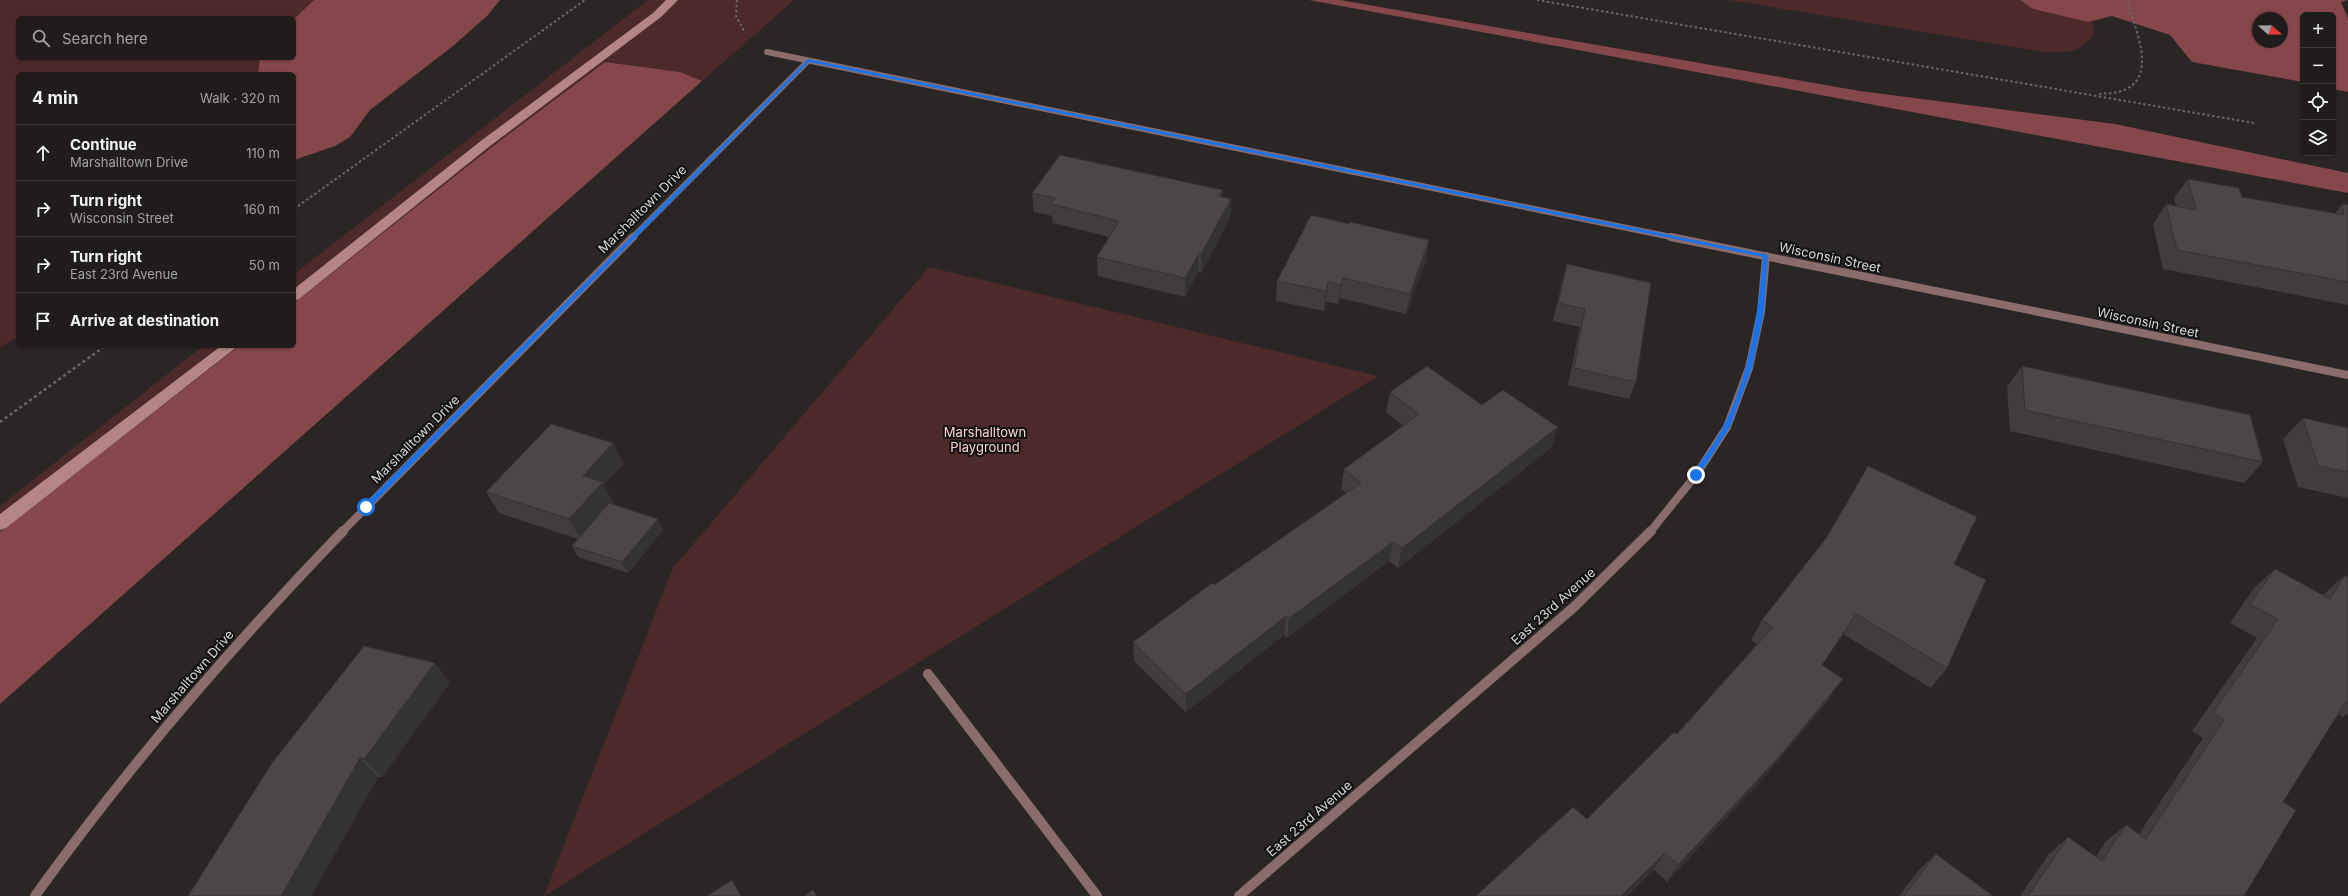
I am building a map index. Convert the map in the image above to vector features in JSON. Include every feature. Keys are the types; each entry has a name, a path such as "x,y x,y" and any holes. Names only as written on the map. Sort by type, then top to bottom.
{"street":[{"name":"Wisconsin Street","path":"767,52 2348,375"},
{"name":"Marshalltown Drive","path":"35,896 126,773 204,679 288,587 808,61"},
{"name":"East 23rd Avenue","path":"1239,896 1574,607 1652,530 1696,475 1726,427 1749,368 1761,312 1766,256"},
{"path":"928,674 1097,896"}],"path":[{"path":"296,208 585,0"},
{"path":"1537,0 2254,123"},
{"path":"2091,94 2119,92 2130,88 2140,79 2144,69 2144,56 2132,23 2127,0"},
{"path":"0,422 102,348"}],"green space":[{"path":"0,0 314,0 296,17 16,16 16,60 260,60 258,72 16,72 16,337 0,348"},
{"path":"648,0 794,0 702,81 680,72 605,62 497,143 296,301 296,272"},
{"path":"1728,0 2020,0 2033,9 2088,22 2092,20 2094,34 2083,46 2078,49 2067,52 2044,52"},
{"name":"Marshalltown Playground","path":"929,267 1378,376 544,896 673,568"},
{"path":"200,348 236,348 0,532 0,506"}],"shaded area":[{"path":"314,0 500,0 487,16 453,46 370,110 350,137 335,146 296,159 296,72 258,72 260,60 296,60 296,17"},
{"path":"1309,0 1340,0 1860,91 2115,124 2348,173 2348,193"},
{"path":"2020,0 2348,0 2341,2 2348,18 2348,92 2336,90 2336,12 2300,12 2300,81 2192,62 2170,35 2112,16 2088,22 2033,9"},
{"path":"605,62 680,72 702,81 0,704 0,532 236,348 296,348 296,301 497,143"}],"building":[{"path":"1060,155 1223,190 1219,196 1231,199 1201,254 1199,253 1185,278 1097,257 1119,221 1051,204 1055,198 1032,193"},
{"path":"2188,179 2239,188 2242,197 2344,215 2342,204 2348,205 2348,282 2177,250 2166,204 2196,210"},
{"path":"1311,215 1349,224 1350,222 1429,240 1410,294 1343,278 1341,285 1328,282 1326,291 1277,281"},
{"path":"1567,264 1651,283 1636,382 1574,368 1585,309 1558,303"},
{"path":"1427,366 1482,405 1503,390 1558,427 1402,548 1393,542 1289,618 1286,616 1186,694 1133,642 1212,583 1214,585 1361,483 1344,469 1419,414 1390,392"},
{"path":"2022,366 2250,415 2263,462 2025,410"},
{"path":"2303,418 2348,428 2348,472 2318,466"},
{"path":"551,424 613,443 583,476 603,482 569,519 486,492"},
{"path":"1868,466 1977,517 1954,564 1986,580 1947,668 1856,614 1822,665 1843,679 1779,757 1678,865 1665,853 1621,896 1476,896 1573,807 1587,819 1674,732 1677,734 1773,627 1762,620 1827,537"},
{"path":"609,503 658,519 622,562 572,546"},
{"path":"2275,569 2330,599 2345,575 2348,577 2348,698 2283,802 2296,810 2244,896 2028,896 2068,837 2102,861 2126,825 2146,839 2224,720 2213,713 2278,619 2250,604"},
{"path":"364,646 435,663 364,759 360,758 281,896 188,896 272,763"},
{"path":"1936,854 1993,896 1904,896"},
{"path":"732,880 741,896 707,896"},
{"path":"813,890 817,896 804,896"}],"waterway":[{"path":"296,294 486,143 657,15 672,0"},
{"path":"0,523 228,348"}],"route":[{"path":"366,507 808,61 1766,256 1761,312 1749,368 1726,427 1696,475"}]}
